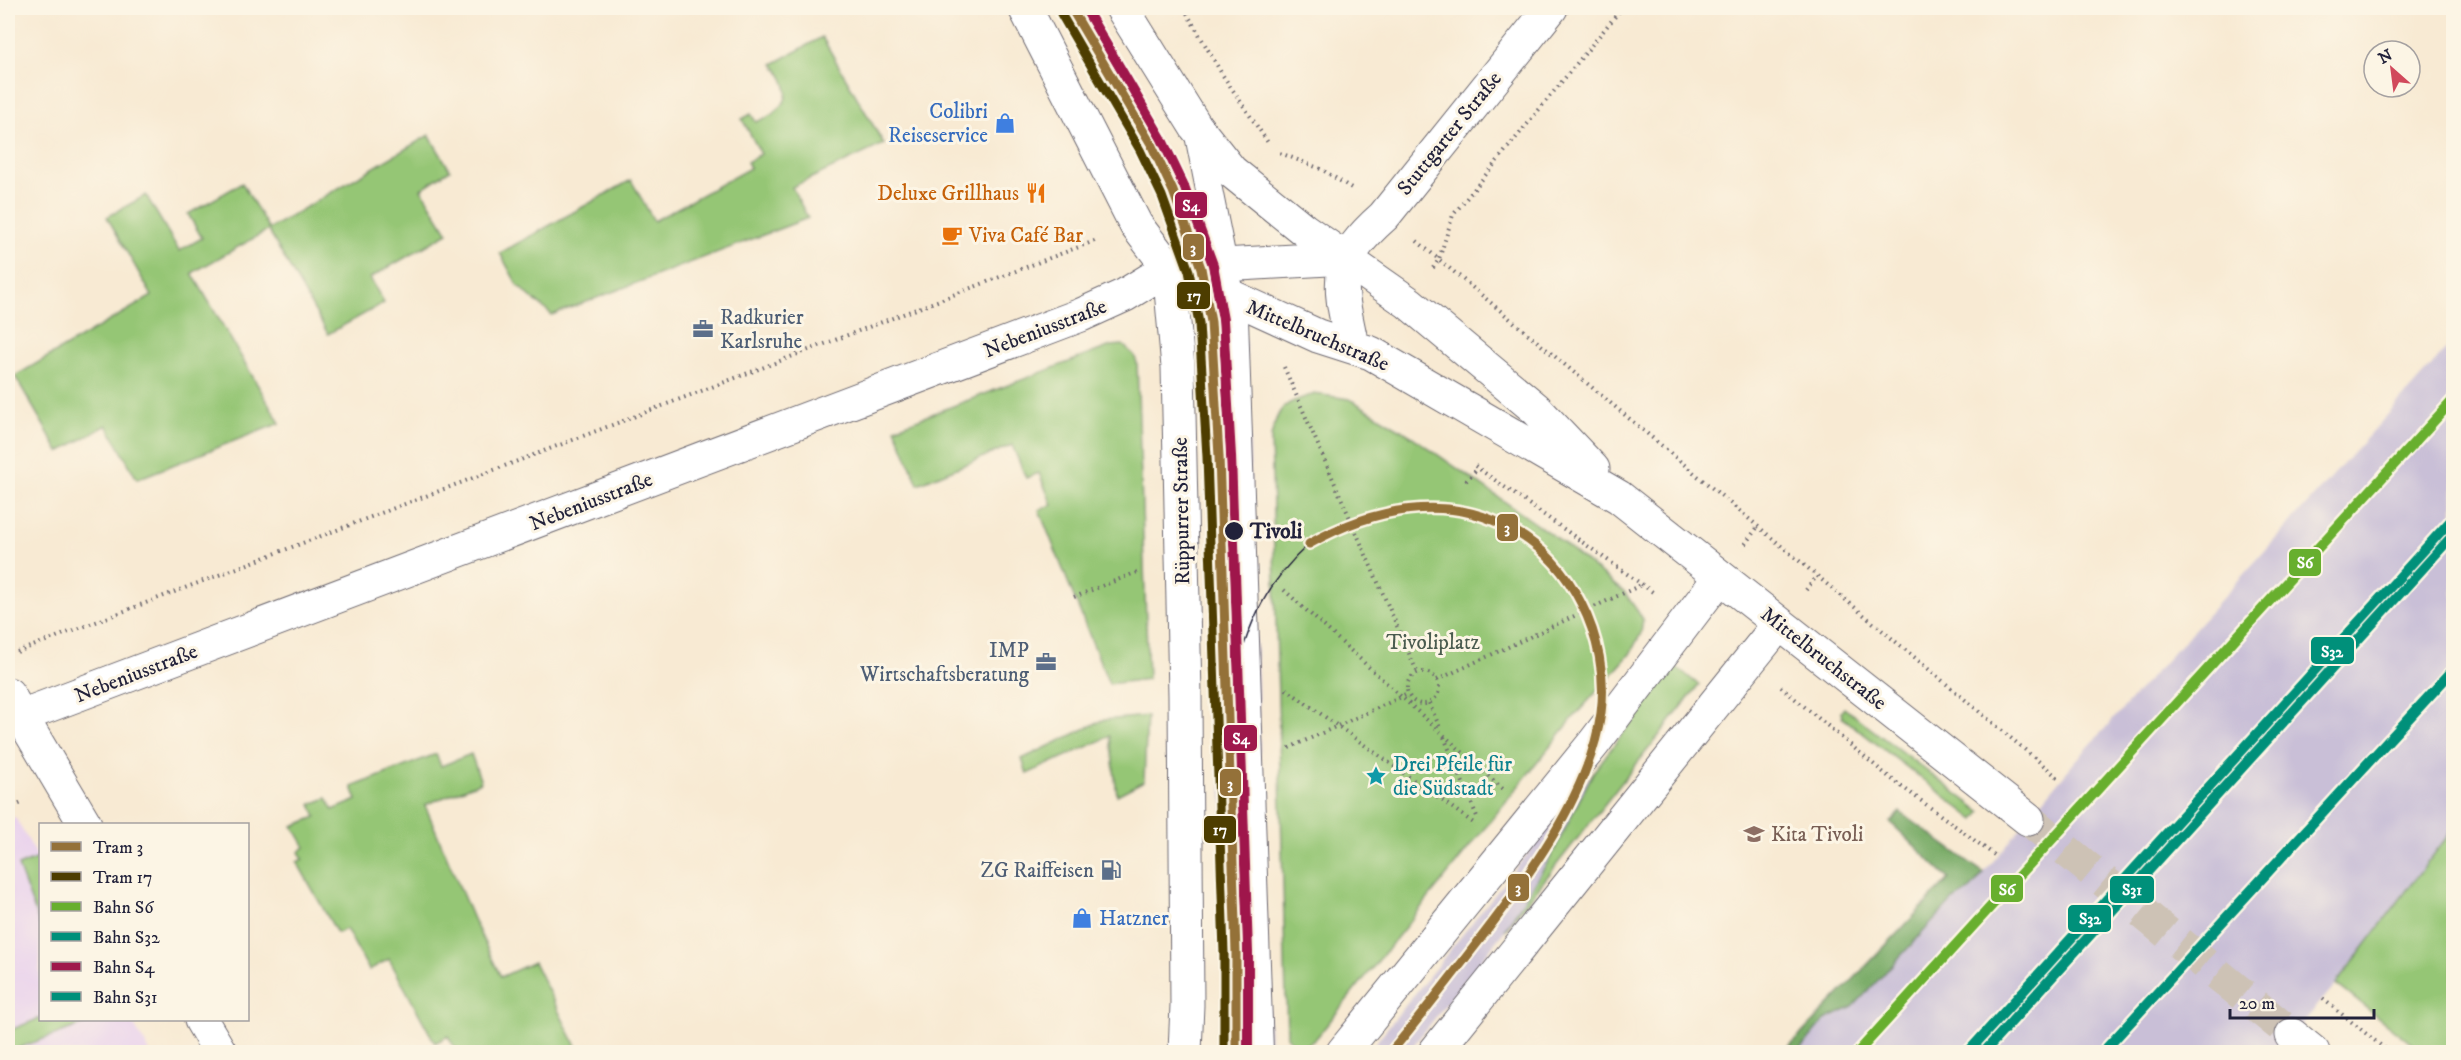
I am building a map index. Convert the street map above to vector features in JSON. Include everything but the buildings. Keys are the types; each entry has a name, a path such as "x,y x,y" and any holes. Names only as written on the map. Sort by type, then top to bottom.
{"street":[{"path":"1024,8 1136,225 1169,268 1346,258"},
{"path":"1122,8 1196,127 1231,171 1276,208 1346,258"},
{"name":"Stuttgarter Straße","path":"1346,258 1369,229 1384,216 1551,8"},
{"path":"1346,258 1341,287 1352,345"},
{"name":"Mittelbruchstraße","path":"1346,258 1409,303 1536,409 1619,497 2028,819"},
{"name":"Mittelbruchstraße","path":"1169,268 1232,299 1318,336 1352,345 1619,497"},
{"name":"Rüppurrer Straße","path":"1169,268 1178,368 1185,696 1187,1005 1185,1053"},
{"name":"Nebeniusstraße","path":"12,710 1081,315 1125,295 1169,268"},
{"path":"1343,1053 1534,818 1720,577"},
{"path":"1435,1053 1779,624"},
{"path":"12,710 84,823"},
{"path":"202,1021 220,1053"}],"lane":[{"path":"1196,127 1232,299 1238,380 1260,1053"}],"path":[{"path":"1184,8 1222,74 1271,147 1289,158 1321,169 1347,184 2061,780"},
{"path":"1439,259 1453,214 1622,8"},
{"path":"8,656 1101,238"},
{"path":"1283,363 1418,674"},
{"path":"1468,462 1641,585 1691,617"},
{"path":"1466,481 1478,468"},
{"path":"1074,597 1144,569"},
{"path":"1437,680 1641,585"},
{"path":"1283,589 1534,818"},
{"path":"1750,661 1889,777 1997,857"},
{"path":"1429,673 1437,680 1439,691 1429,703 1419,704 1408,694 1410,680 1418,674 1429,673"},
{"path":"1278,683 1483,830 1429,703"},
{"path":"1280,752 1408,694"},
{"path":"2323,999 2389,1053"}],"shaded area":[{"path":"1205,318 1246,339 1270,1052 1227,1052 1229,1001"},
{"path":"2453,342 2453,829 2336,984 2278,1052 1798,1052 1825,1020 1853,1007 1953,900 1969,891 2073,764"},
{"path":"1594,771 1551,857 1505,930 1408,1052 1368,1052"},
{"path":"15,817 39,859 39,1021 132,1021 150,1052 8,1052 8,819"}],"green space":[{"path":"822,37 884,144 792,187 808,218 552,315 518,286 500,253 631,180 654,221 750,168 747,162 761,154 742,119 751,114 756,122 776,112 786,99 787,91 785,83 773,64"},
{"path":"429,135 450,170 421,189 448,233 370,278 384,303 328,334 268,230 192,273 280,423 137,479 107,425 59,452 15,376 152,296 107,217 146,195 179,251 202,238 188,214 242,183 269,229"},
{"path":"1123,345 1134,355 1137,363 1148,679 1109,684 1039,510 1052,505 1039,473 1026,478 1012,445 918,484 895,428 1111,346"},
{"name":"Tivoliplatz","path":"1315,394 1350,399 1411,436 1555,537 1625,593 1643,619 1641,633 1630,654 1573,718 1318,1036 1309,1043 1300,1045 1292,1043 1287,1036 1271,437 1277,418 1284,407 1296,400"},
{"path":"1675,666 1699,685 1505,930 1551,857 1594,771"},
{"path":"1844,708 1981,812 1975,820 1842,717 1841,712"},
{"path":"1147,716 1144,781 1117,795 1110,736 1027,774 1022,759 1103,720"},
{"path":"436,754 441,766 471,754 481,782 425,805 473,919 501,977 534,962 579,1052 457,1052 448,1036 435,1043 389,959 369,970 346,929 337,933 297,862 303,859 299,852 305,847 293,826 316,817 311,804 327,798 333,810 357,800 352,787"},
{"path":"1900,812 1984,873 1969,891 1953,900 1853,1007 1825,1020 1798,1052 1784,1052 1949,879 1890,822"},
{"path":"2453,829 2453,1052 2422,1052 2336,984"},
{"path":"39,860 39,922 18,866"},
{"path":"39,1018 39,1021 92,1021 8,1052 8,1031"}],"tunnel":[{"path":"2028,819 2292,1035"}],"tram line":[{"name":"3","path":"1071,8 1151,144 1173,191 1201,268 1211,322 1219,456 1236,952 1236,1052"},
{"name":"17","path":"1061,14 1140,150 1162,196 1189,271 1199,323 1207,457 1224,952 1224,1052"},
{"name":"3","path":"1309,544 1358,522 1383,514 1409,510 1435,508 1461,511 1486,518 1511,529 1533,543 1552,560 1575,591 1592,629 1599,656 1602,685 1601,713 1594,746 1582,779 1566,812 1548,844 1506,905 1391,1052"},
{"path":"1229,778 1232,712 1242,651 1252,623 1266,595 1285,569 1309,544"}],"rail line":[{"name":"S4","path":"1085,8 1161,138 1184,186 1213,265 1223,320 1231,456 1248,952 1248,1052"},
{"name":"S6","path":"1858,1052 2454,399"},
{"name":"S32","path":"1968,1052 2454,517"},
{"name":"S31","path":"1984,1052 2454,534"},
{"name":"S32","path":"2103,1052 2454,669"}],"place":[{"name":"Colibri Reiseservice","path":"1005,123"},
{"name":"Deluxe Grillhaus","path":"1036,193"},
{"name":"Viva Café Bar","path":"952,235"},
{"name":"Radkurier Karlsruhe","path":"703,329"},
{"name":"Tivoli","path":"1234,531"},
{"name":"IMP Wirtschaftsberatung","path":"1046,662"},
{"name":"Drei Pfeile für die Südstadt","path":"1376,776"},
{"name":"Kita Tivoli","path":"1754,834"},
{"name":"ZG Raiffeisen","path":"1111,870"},
{"name":"Hatzner","path":"1082,918"}]}
